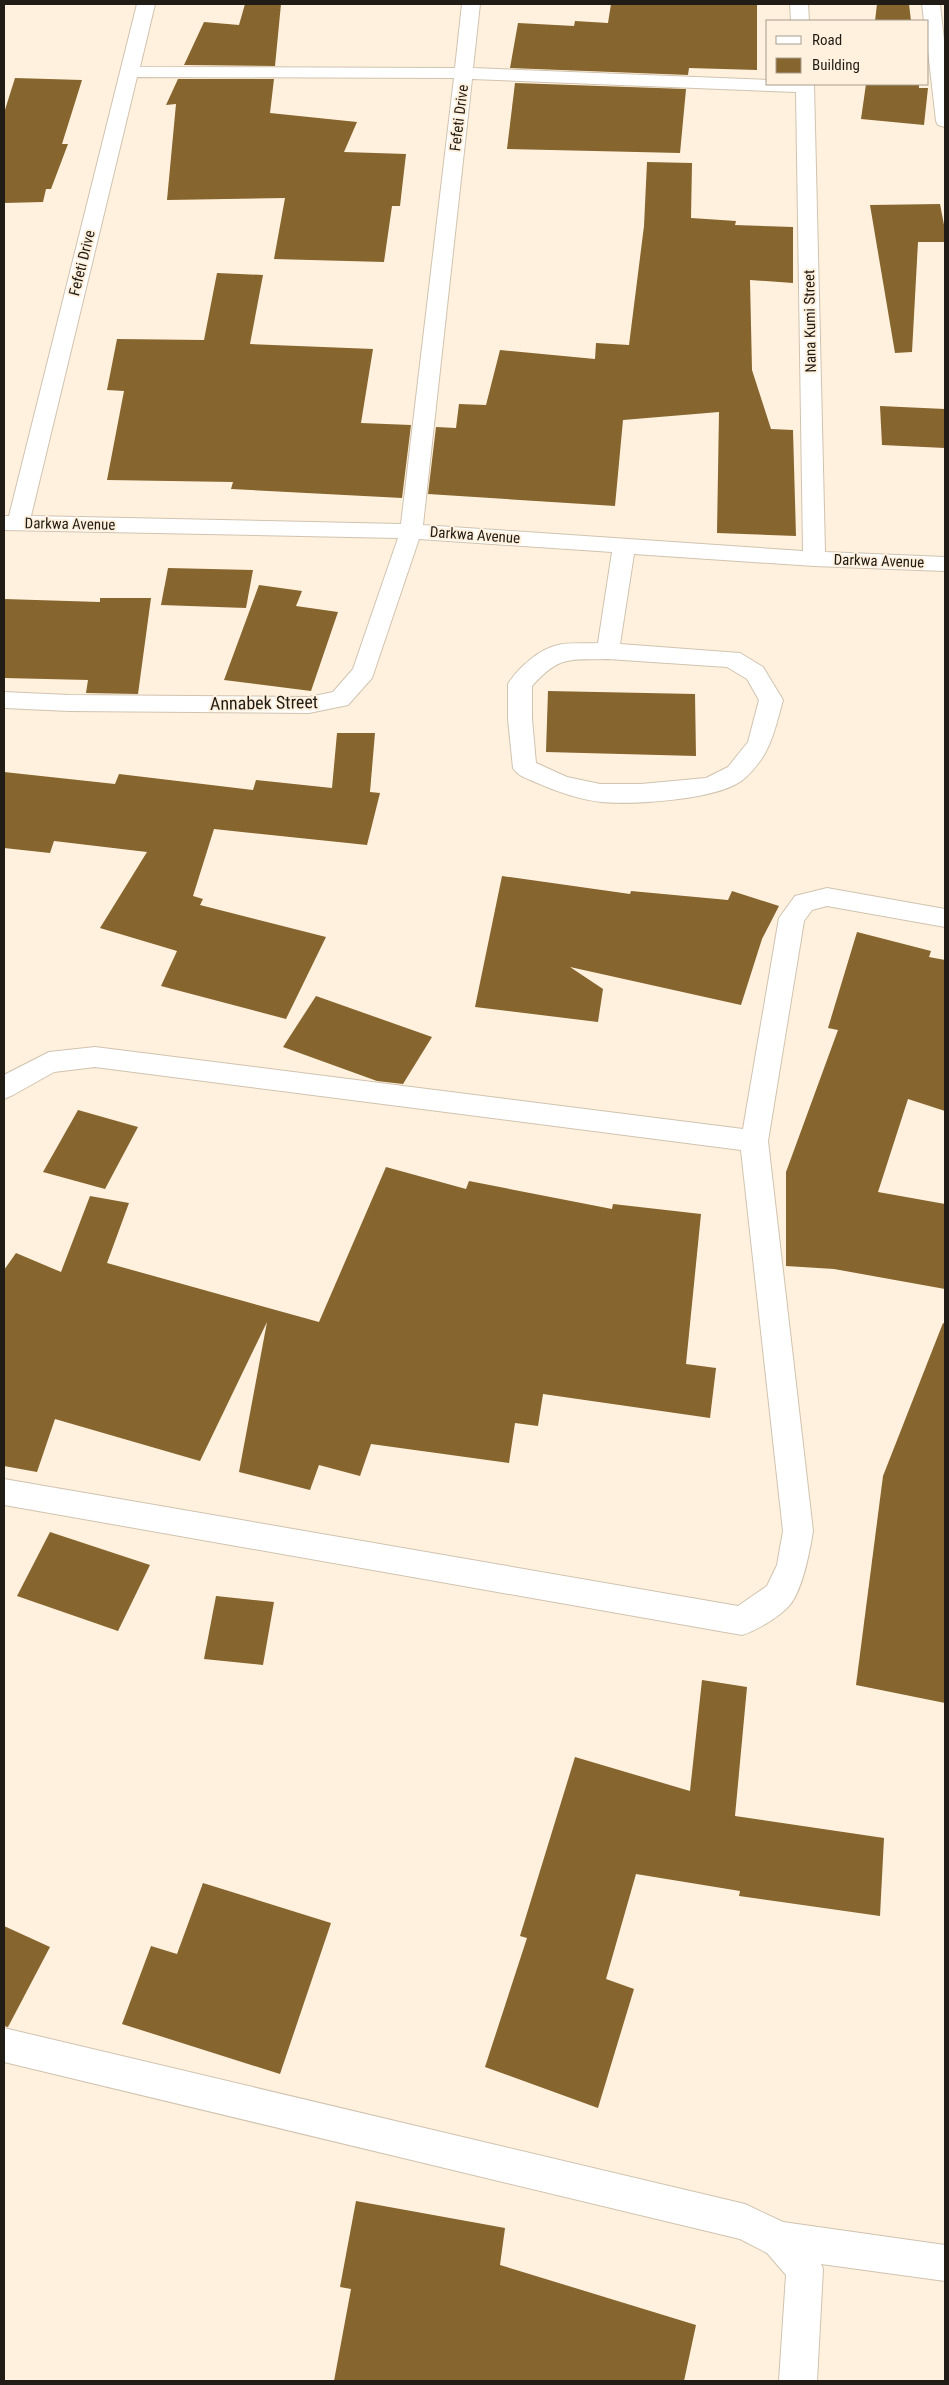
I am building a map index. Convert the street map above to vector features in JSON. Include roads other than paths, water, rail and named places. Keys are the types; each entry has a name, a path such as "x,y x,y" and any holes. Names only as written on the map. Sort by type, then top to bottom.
{"street":[{"name":"Fefeti Drive","path":"11,523 146,4"},
{"name":"Fefeti Drive","path":"411,531 465,73 471,4"},
{"path":"799,4 800,20"},
{"path":"931,4 945,120"},
{"path":"129,72 465,73 766,84"},
{"path":"780,85 806,86"},
{"name":"Nana Kumi Street","path":"806,86 814,559"},
{"name":"Darkwa Avenue","path":"11,523 411,531 814,559 945,564"},
{"name":"Annabek Street","path":"4,700 69,703 309,705 340,699 364,672 411,531"},
{"path":"608,651 624,546"},
{"path":"608,651 732,659 755,672 770,700 758,745 736,773 710,786 641,793 600,794 561,784 525,768 520,719 520,684 536,667 560,652 608,651"},
{"path":"4,1492 742,1622 778,1596 792,1566 798,1531 754,1141 792,918 804,903 827,897 945,918"},
{"path":"4,1088 49,1062 95,1057 754,1141"},
{"path":"4,2045 745,2222 780,2240 945,2262"},
{"path":"780,2240 805,2269 798,2381"}]}
